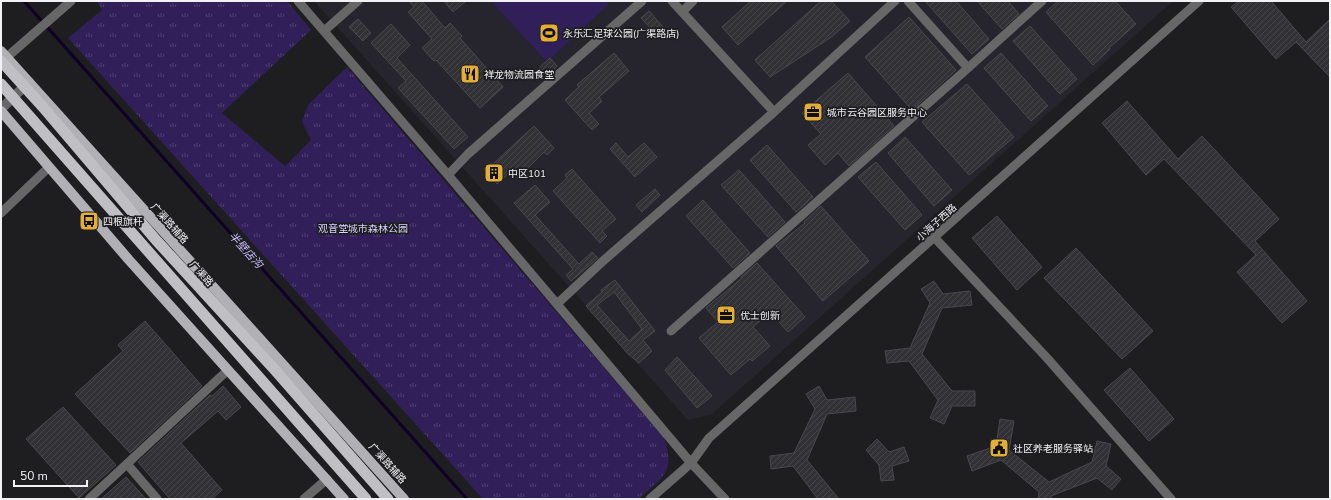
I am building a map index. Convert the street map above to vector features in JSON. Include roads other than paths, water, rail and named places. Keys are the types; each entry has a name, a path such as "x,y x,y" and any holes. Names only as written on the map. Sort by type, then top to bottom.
{"highway":[{"name":"广渠路","path":"3,56 42,106 156,240 280,376 388,499"},
{"path":"1,84 366,499"}],"main road":[{"name":"广渠路辅路","path":"3,56 29,82 404,499"},
{"path":"1,110 129,260 344,499"}],"street":[{"path":"3,56 71,1"},
{"path":"298,1 448,175 691,463 725,499"},
{"path":"324,31 358,1"},
{"path":"448,175 468,154 642,1"},
{"path":"672,1 774,112"},
{"path":"682,12 693,1"},
{"path":"557,304 603,261 774,112 895,1"},
{"path":"908,1 968,68"},
{"path":"671,330 1042,1"},
{"name":"小海子西路","path":"650,499 691,463 709,438 1199,1"},
{"path":"1,110 29,82"},
{"path":"1,213 49,167"},
{"path":"934,238 1047,358 1171,499"},
{"path":"89,499 228,370"},
{"path":"127,464 158,499"},
{"path":"304,499 326,479"}],"waterway":[{"name":"半壁店沟","path":"24,1 467,499"}],"place":[{"name":"永乐汇足球公园(广渠路店)","path":"549,33"},
{"name":"祥龙物流园食堂","path":"470,74"},
{"name":"城市云谷园区服务中心","path":"813,112"},
{"name":"中区101","path":"494,173"},
{"name":"四根旗杆","path":"89,221"},
{"name":"优士创新","path":"726,315"},
{"name":"社区养老服务驿站","path":"999,448"}],"park label":[{"name":"观音堂城市森林公园","path":"363,228"}]}
